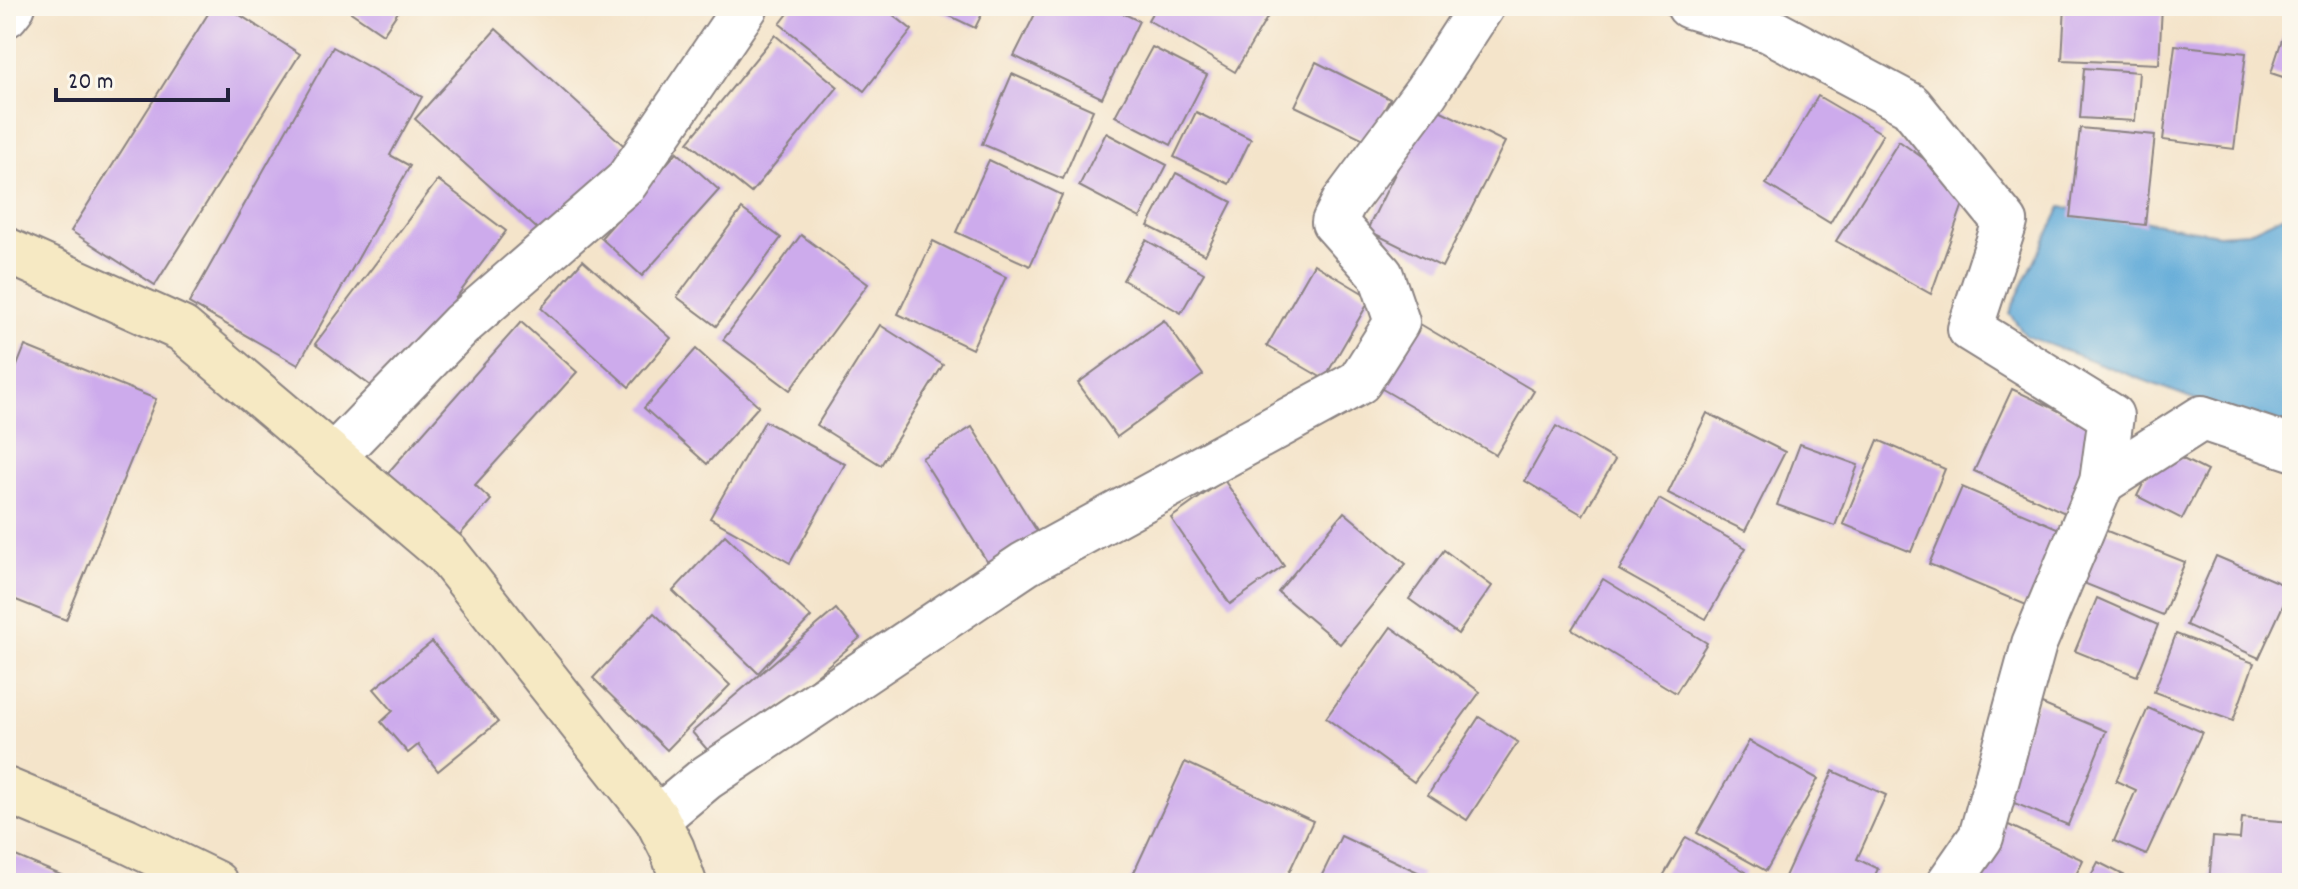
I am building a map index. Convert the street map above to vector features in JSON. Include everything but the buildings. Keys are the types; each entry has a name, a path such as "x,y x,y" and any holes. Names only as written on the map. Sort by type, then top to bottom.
{"main road":[{"path":"6,250 182,329 447,554 657,819 684,883"},
{"path":"6,790 126,840 215,883"}],"street":[{"path":"6,15 13,6"},
{"path":"333,457 461,325 626,182 746,6"},
{"path":"657,819 706,778 1025,564 1359,382 1397,322 1381,275 1334,222 1344,202 1426,92 1482,6"},
{"path":"1689,6 1769,30 1910,105 2005,222 1970,329 2111,416 2102,482 2034,644 1981,837 1949,883"},
{"path":"2102,482 2202,418 2292,448"}],"water":[{"path":"2061,207 2218,234 2248,232 2292,211 2292,436 2026,336 2009,313"}]}
